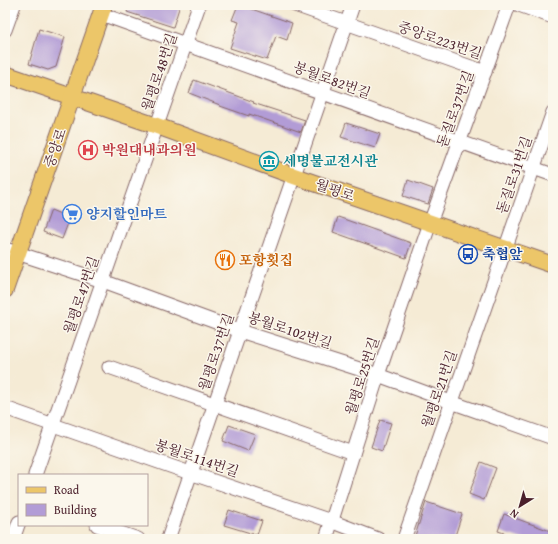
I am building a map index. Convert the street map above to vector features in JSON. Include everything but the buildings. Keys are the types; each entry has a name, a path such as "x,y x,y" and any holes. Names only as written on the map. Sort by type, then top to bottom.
{"main road":[{"name":"중앙로","path":"5,290 11,251 72,97 103,9"},
{"name":"월평로","path":"5,74 157,126 294,176 553,265"}],"street":[{"path":"5,30 14,5"},
{"name":"월평로48번길","path":"157,126 199,5"},
{"name":"중앙로223번길","path":"295,5 485,72"},
{"name":"월평로37번길","path":"168,539 353,5"},
{"name":"돋질로37번길","path":"430,223 509,5"},
{"path":"519,5 553,17"},
{"name":"봉월로82번길","path":"103,9 185,44 553,176"},
{"name":"돋질로31번길","path":"505,249 553,112"},
{"name":"월평로47번길","path":"35,474 157,126"},
{"name":"월평로25번길","path":"326,539 378,375 430,223"},
{"name":"월평로21번길","path":"404,539 505,249"},
{"name":"봉월로102번길","path":"11,251 103,281 240,331 378,375 553,438"},
{"path":"109,367 353,453"},
{"name":"봉월로114번길","path":"5,408 331,521 378,539"},
{"path":"13,539 18,525"},
{"path":"100,526 138,539"}],"place":[{"name":"박원대내과의원","path":"88,150"},
{"name":"세명불교전시관","path":"269,161"},
{"name":"양지할인마트","path":"72,214"},
{"name":"축협앞","path":"468,254"},
{"name":"포항횟집","path":"225,260"}]}
